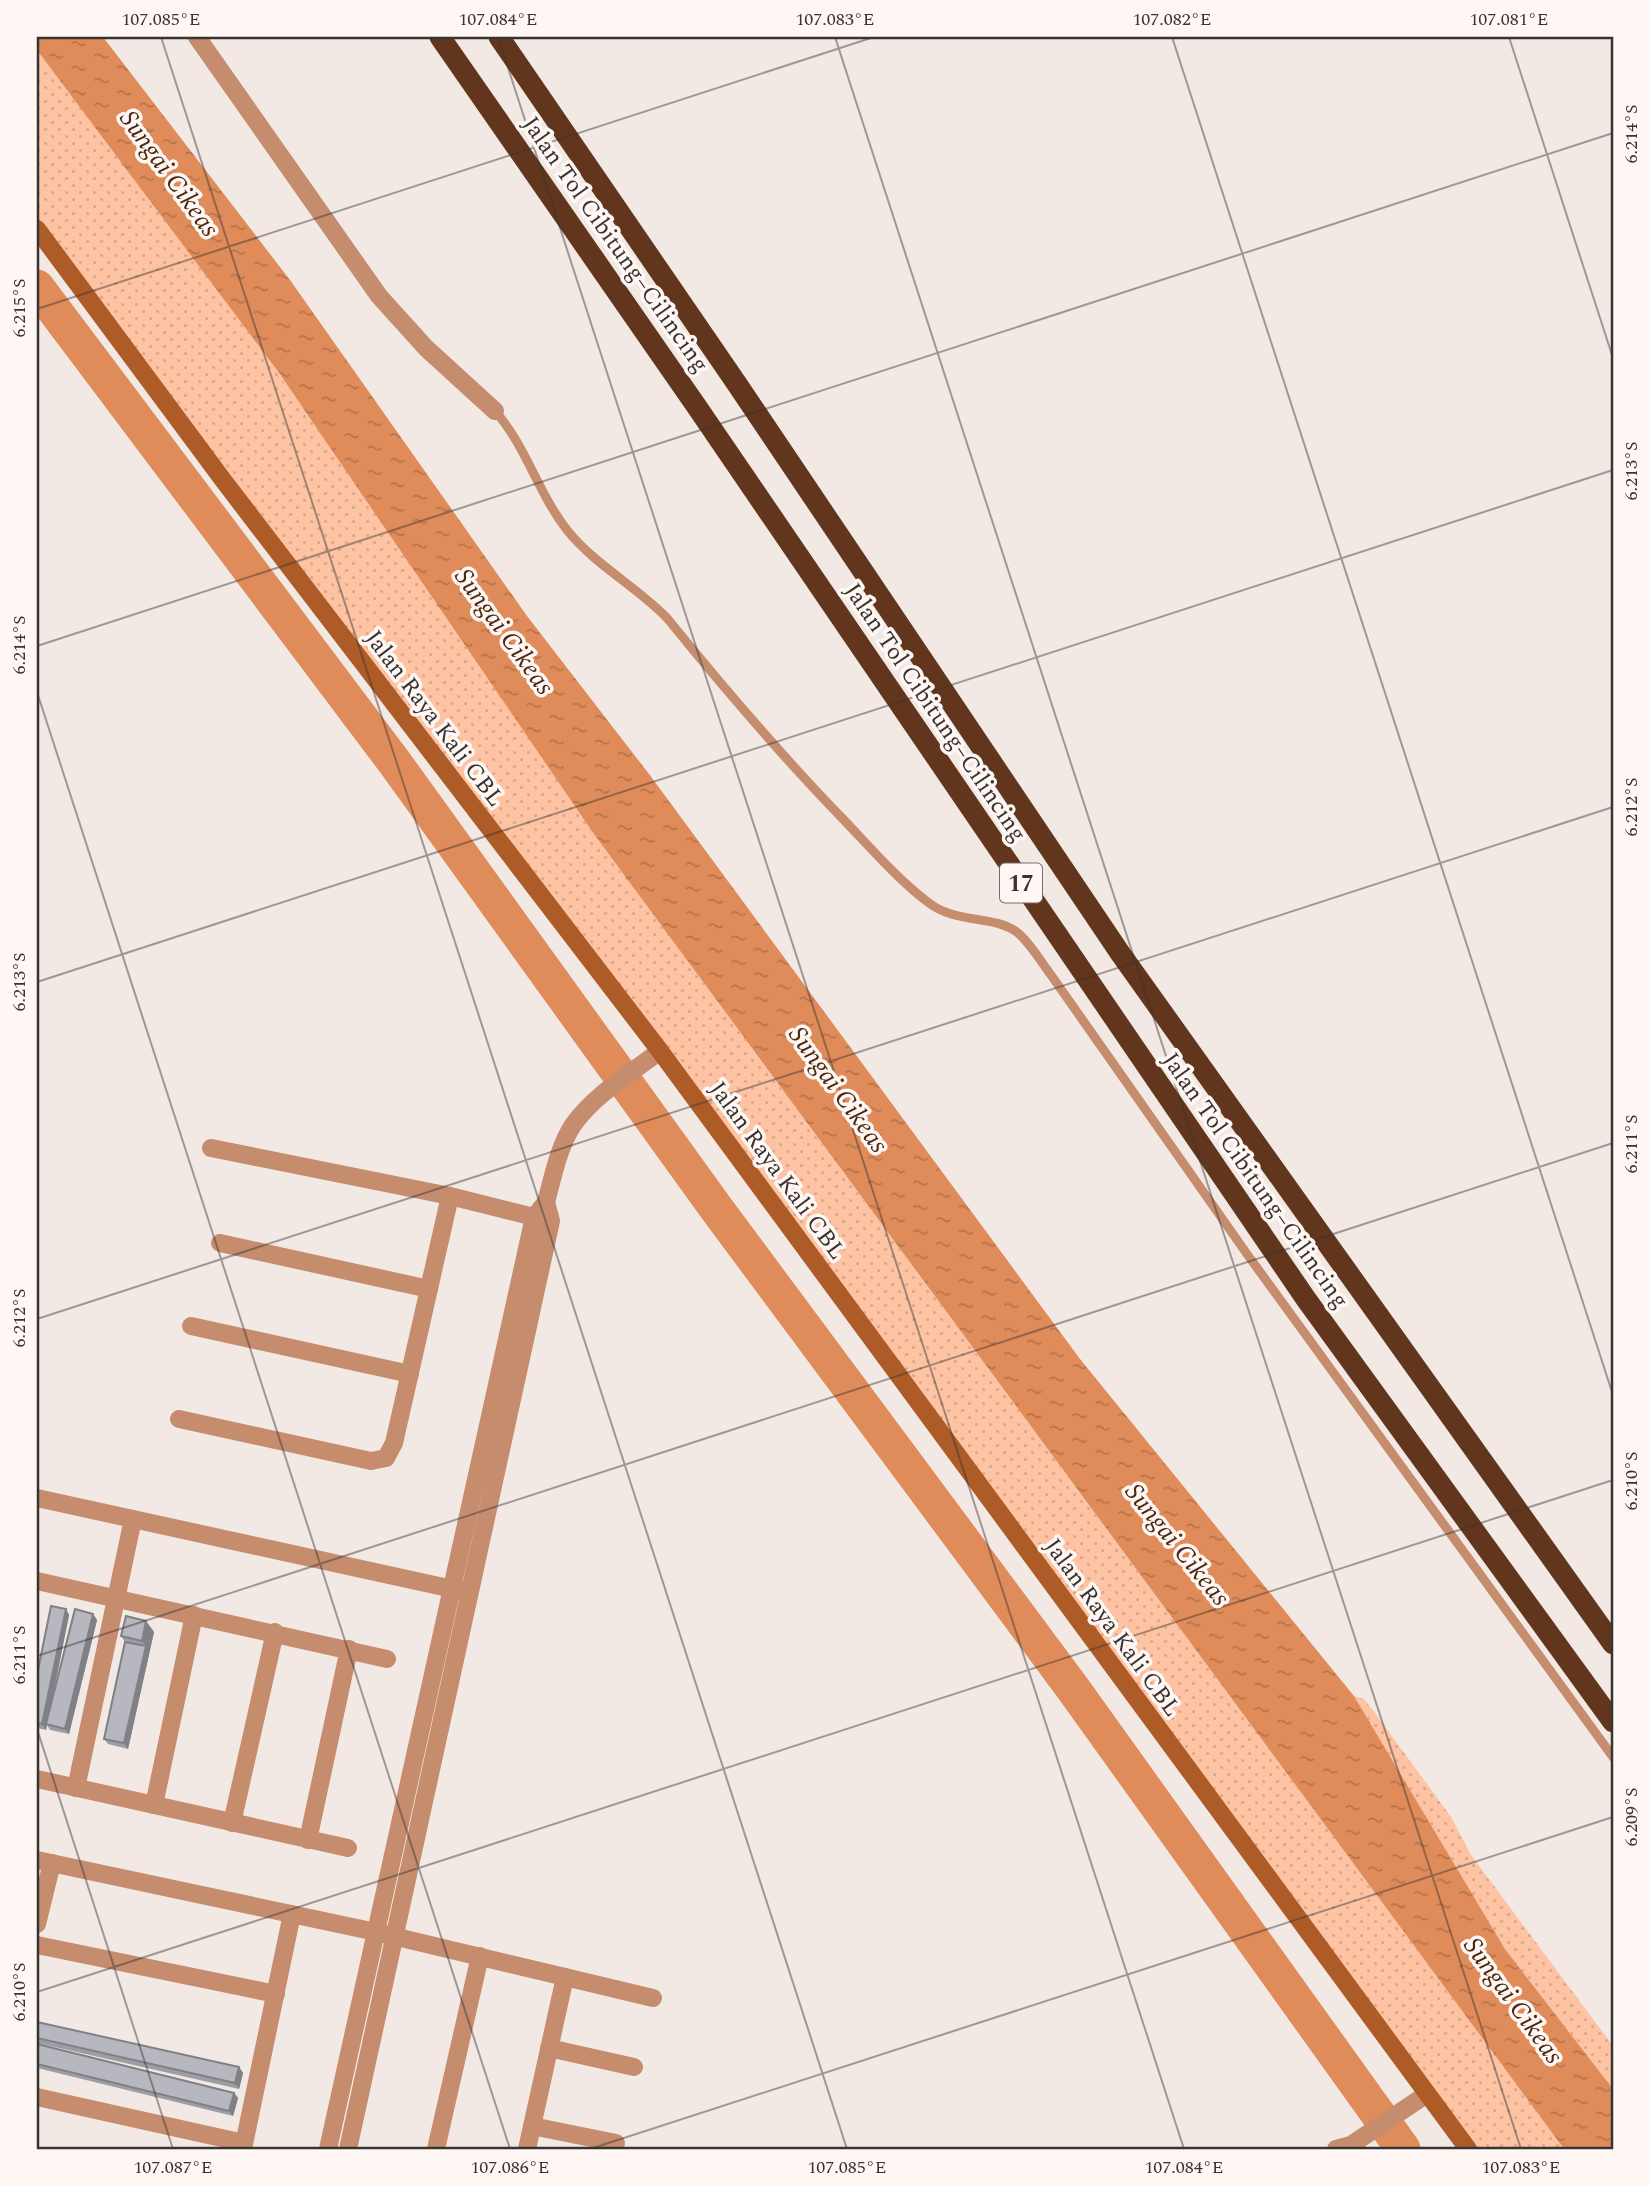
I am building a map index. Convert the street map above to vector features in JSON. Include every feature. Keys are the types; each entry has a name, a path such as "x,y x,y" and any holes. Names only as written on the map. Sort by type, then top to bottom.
{"highway":[{"name":"Jalan Tol Cibitung–Cilincing","path":"440,37 705,419 1306,1299 1613,1722"},
{"name":"Jalan Tol Cibitung–Cilincing","path":"499,37 737,384 1120,953 1613,1644"}],"main road":[{"name":"Jalan Raya Kali CBL","path":"37,229 223,480 660,1051 1468,2149"}],"street":[{"path":"197,37 379,296 426,348 495,411"},
{"path":"348,2149 469,1592 545,1202 559,1155 573,1125 600,1097 660,1051"},
{"path":"211,1148 450,1196 542,1219"},
{"path":"179,1419 371,1461 386,1458 394,1443 450,1196"},
{"path":"328,2149 451,1589 542,1219"},
{"path":"220,1243 429,1289"},
{"path":"191,1326 410,1374"},
{"path":"37,1498 469,1592"},
{"path":"76,1788 133,1519"},
{"path":"38,1586 116,1598 387,1659"},
{"path":"154,1805 194,1615"},
{"path":"232,1823 275,1632"},
{"path":"308,1840 349,1649"},
{"path":"37,1779 348,1848"},
{"path":"37,1924 44,1861 395,1936 653,1998"},
{"path":"37,2097 244,2146 252,2072 276,1994 292,1914"},
{"path":"37,1945 276,1994"},
{"path":"436,2149 480,1956"},
{"path":"527,2149 565,1976"},
{"path":"549,2048 634,2067"},
{"path":"1344,2147 1427,2094"},
{"path":"532,2126 616,2143"}],"lane":[{"path":"495,411 507,425 535,479 568,530 598,561 650,601 667,618 782,756 854,831 929,903 947,914 1005,926 1019,934 1051,975 1247,1254 1613,1757"}],"shaded area":[{"path":"37,44 272,364 700,978 1564,2149 1468,2149 37,227"},
{"path":"1354,1696 1364,1699 1375,1713 1451,1817 1471,1855 1613,2046 1613,2089 1505,1949"}],"water":[{"name":"Sungai Cikeas","path":"37,37 103,37 290,280 527,616 649,774 1080,1359 1354,1696 1505,1949 1613,2089 1613,2149 1564,2149 594,834 279,373 37,50"}],"building":[{"path":"51,1606 66,1609 42,1724 37,1723 37,1675"},
{"path":"75,1609 93,1614 65,1729 46,1724"},
{"path":"126,1616 146,1621 142,1641 121,1636"},
{"path":"125,1642 146,1646 124,1743 104,1739"},
{"path":"37,2022 239,2067 235,2083 37,2038"},
{"path":"37,2044 234,2093 229,2111 37,2064"}],"waterway":[{"path":"37,287 395,763 716,1208 1074,1690 1403,2149"}]}
